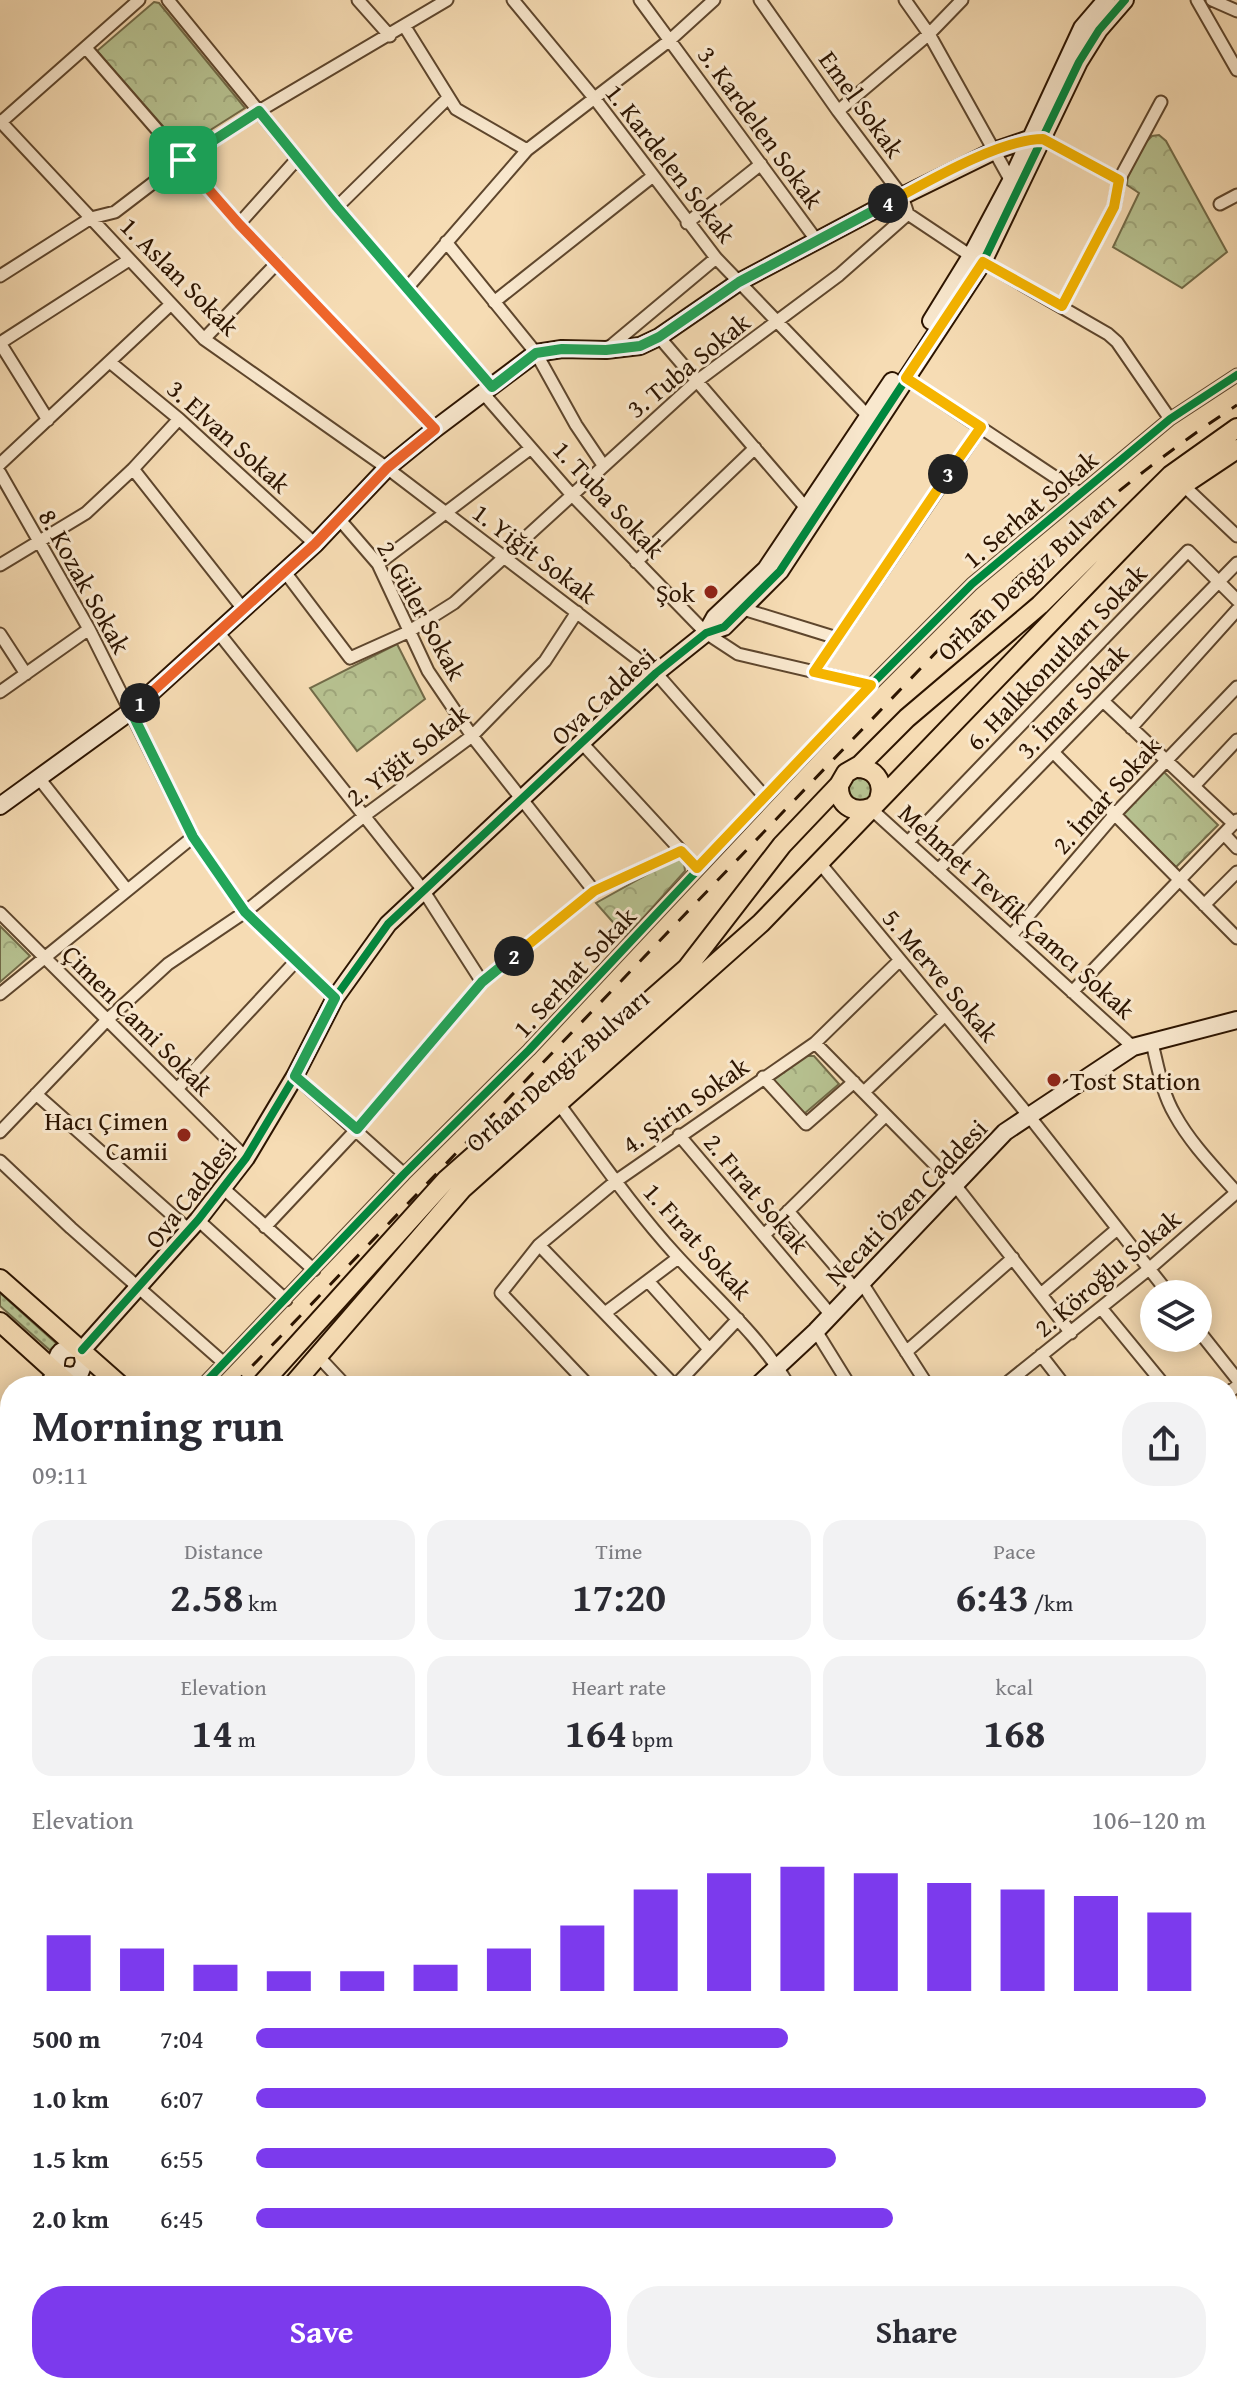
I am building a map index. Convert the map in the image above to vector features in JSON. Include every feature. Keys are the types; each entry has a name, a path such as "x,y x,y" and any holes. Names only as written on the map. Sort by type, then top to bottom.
{"main road":[{"name":"Orhan Dengiz Bulvarı","path":"269,1376 446,1180 687,968 782,845 839,785 846,773 1040,605 1171,475 1237,428"},
{"name":"Orhan Dengiz Bulvarı","path":"301,1376 462,1189 761,923 1183,485 1237,449"},
{"path":"839,785 840,797 847,806 858,811 874,804 881,785 877,776 865,768 855,768"},
{"path":"0,1279 110,1376"},
{"path":"0,1322 47,1376"}],"street":[{"path":"0,122 139,0"},
{"name":"1. Tuba Sokak","path":"168,0 337,207 408,287 531,448 571,494 706,633 738,654 871,685"},
{"path":"358,0 390,36"},
{"path":"0,276 91,218 115,212 183,160 259,111 447,0"},
{"name":"1. Kardelen Sokak","path":"513,0 595,99 716,258 872,419"},
{"name":"3. Kardelen Sokak","path":"640,0 817,241"},
{"path":"408,287 527,150 670,40 714,0"},
{"name":"Emel Sokak","path":"760,0 902,196 908,214"},
{"path":"905,0 929,34 1011,181"},
{"path":"838,111 929,34 962,0"},
{"name":"Ova Caddesi","path":"706,633 715,617 766,569 806,508 906,378 977,259 1036,139 1082,28 1106,0"},
{"name":"Ova Caddesi","path":"71,1376 80,1373 84,1363 82,1350 193,1225 246,1158 295,1076 335,998 388,924 656,673 706,633 724,627 780,571 920,340 977,259 1011,181 1079,62 1099,30 1125,0"},
{"path":"1197,0 1237,70"},
{"path":"1212,0 1237,11"},
{"path":"405,27 456,109 527,150"},
{"path":"86,48 239,224 435,429"},
{"path":"337,207 448,98"},
{"path":"1062,306 1114,207 1119,180 1161,102"},
{"name":"1. Aslan Sokak","path":"0,122 204,339 387,468"},
{"path":"0,806 131,711 315,544 387,468 536,353 640,346 659,337 739,282 994,151 1036,139 1119,180"},
{"path":"239,224 297,159"},
{"path":"687,223 761,164"},
{"path":"494,302 653,176"},
{"path":"1220,204 1237,195"},
{"path":"908,214 977,259 1091,323 1117,342 1170,419"},
{"name":"3. Tuba Sokak","path":"285,572 350,658 408,632 454,603 697,381 839,275 908,214"},
{"path":"446,242 536,353 576,425 603,465"},
{"path":"606,350 716,258"},
{"path":"48,420 0,343 129,260"},
{"path":"204,339 277,263"},
{"path":"0,464 170,305"},
{"path":"659,337 806,508"},
{"name":"3. Elvan Sokak","path":"111,363 179,419 315,544"},
{"name":"1. Serhat Sokak","path":"212,1376 404,1174 529,1050 697,868 972,584 1170,419 1237,375"},
{"path":"906,378 1079,493"},
{"path":"0,565 86,513 133,469 179,419"},
{"path":"814,672 981,427"},
{"path":"378,564 531,448"},
{"path":"636,562 755,448"},
{"name":"1. Yiğit Sokak","path":"387,468 656,673 765,797"},
{"path":"133,469 244,610"},
{"name":"8. Kozak Sokak","path":"0,473 89,629 193,837 245,912 335,998"},
{"path":"1183,485 1237,536"},
{"name":"2. Güler Sokak","path":"340,520 378,564 428,671 472,736 594,891"},
{"name":"6. Halkkonutları Sokak","path":"908,842 1188,551 1237,600"},
{"name":"3. İmar Sokak","path":"938,870 1237,563"},
{"path":"743,609 837,638"},
{"path":"1131,728 1237,610"},
{"name":"2. Yiğit Sokak","path":"0,1132 107,1020 168,964 245,912 364,816 472,736 545,661 577,612"},
{"path":"0,692 89,629"},
{"path":"218,632 423,890 482,982"},
{"path":"0,634 26,674"},
{"name":"2. İmar Sokak","path":"1011,936 1115,814 1237,687"},
{"path":"1072,992 1235,822 1103,701"},
{"path":"1194,786 1237,740"},
{"path":"581,742 697,868"},
{"path":"1053,752 1237,938"},
{"path":"38,777 127,890"},
{"name":"Mehmet Tevfik Çamcı Sokak","path":"874,804 908,842 1133,1047"},
{"path":"1224,834 1237,848"},
{"path":"0,994 193,837"},
{"path":"265,1227 357,1129 482,982 594,891 681,851"},
{"name":"5. Merve Sokak","path":"819,862 1029,1116 1158,1280"},
{"path":"1204,905 1237,872"},
{"name":"Çimen Cami Sokak","path":"0,913 246,1158"},
{"name":"4. Şirin Sokak","path":"580,1376 501,1293 539,1245 616,1181 815,1043 900,960"},
{"path":"177,1089 295,962"},
{"path":"864,1092 945,1015"},
{"name":"Necati Özen Caddesi","path":"768,1376 859,1287 989,1146 1133,1047 1237,1020"},
{"path":"815,1043 955,1185 1071,1333"},
{"path":"1152,1043 1162,1086 1174,1113 1188,1136 1237,1192"},
{"path":"295,1076 404,1174"},
{"path":"763,1077 806,1124 854,1082"},
{"path":"36,1094 286,1300"},
{"name":"1. Fırat Sokak","path":"559,1104 678,1258 738,1319 784,1376"},
{"path":"764,1235 886,1115"},
{"name":"2. Fırat Sokak","path":"679,1135 831,1315"},
{"path":"0,1161 224,1363"},
{"path":"223,1188 314,1270"},
{"name":"2. Köroğlu Sokak","path":"1015,1376 1149,1269 1237,1192"},
{"path":"788,1211 859,1287 922,1376"},
{"path":"1041,1294 1116,1230"},
{"path":"539,1245 665,1376"},
{"path":"605,1313 678,1258"},
{"path":"906,1352 1013,1258"},
{"path":"648,1281 709,1349"},
{"path":"1101,1308 1157,1376"},
{"path":"684,1376 738,1319"},
{"path":"816,1331 844,1376"},
{"path":"1212,1348 1235,1376"},
{"path":"1041,1355 1057,1376"},
{"path":"318,1356 337,1376"}],"green space":[{"path":"154,2 159,3 245,108 182,148 97,51"},
{"path":"1159,135 1166,141 1227,252 1182,288 1113,247 1139,193 1127,185 1132,165 1147,141"},
{"path":"397,644 425,699 357,751 310,688"},
{"path":"1164,772 1218,825 1176,867 1122,814"},
{"path":"857,774 875,783 870,802 851,801 846,783"},
{"path":"677,858 684,863 685,871 626,937 596,903"},
{"path":"0,926 30,956 0,982"},
{"path":"805,1056 814,1056 839,1084 804,1114 772,1081"},
{"path":"0,1293 58,1345 52,1352 0,1306"}],"railway":[{"path":"243,1376 944,644 1122,489 1237,405"}],"cycle path":[{"path":"82,1350 198,1220 246,1158 295,1076 335,998 388,924 656,673 706,633 724,627 780,571 983,262 1079,62 1099,30 1125,0"},
{"path":"212,1376 404,1174 529,1050 871,685 972,584 1170,419 1237,375"}],"place":[{"name":"Şok","path":"711,592"},
{"name":"Tost Station","path":"1054,1080"},
{"name":"Hacı Çimen Camii","path":"184,1135"}],"route":[{"path":"259,111 492,387 536,353 640,346 659,337 739,282 902,196 994,151 1029,139 1043,139 1119,180 1114,207 1062,306 983,262 906,378 981,427 814,672 871,685 697,868 681,851 594,891 482,982 357,1129 295,1076 335,998 245,912 193,837 131,711 315,544 387,468 435,429 239,224 183,160 259,111"}]}
